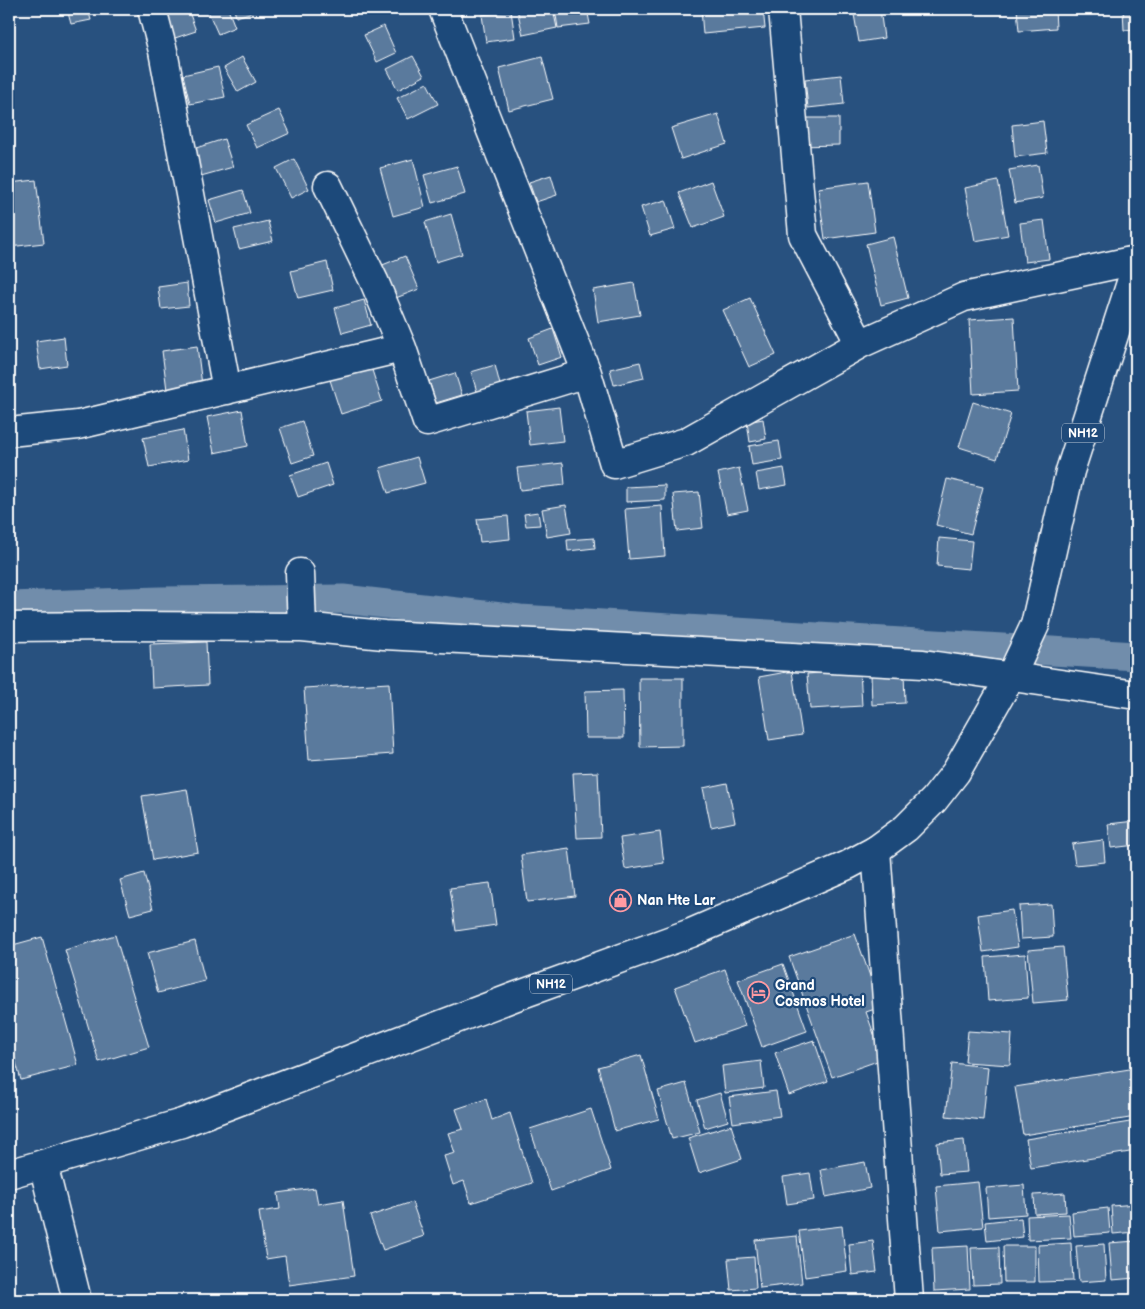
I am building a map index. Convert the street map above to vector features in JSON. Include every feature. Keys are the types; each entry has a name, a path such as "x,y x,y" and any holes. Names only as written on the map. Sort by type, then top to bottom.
{"main road":[{"path":"152,9 163,51 227,390"},
{"path":"443,9 587,373 614,464 686,442 860,344 964,297 1136,260"},
{"path":"783,9 803,235 860,344"},
{"path":"328,186 374,281 402,348 427,422 587,373"},
{"name":"NH12","path":"9,1174 182,1123 514,997 691,933 812,882 876,850 906,828 940,793 956,772 1011,676 1035,625 1042,601 1070,471 1136,267"},
{"path":"9,432 78,425 402,348"},
{"path":"300,573 302,628"},
{"path":"9,627 302,628 384,636 923,664 1136,695"},
{"path":"876,850 909,1300"},
{"path":"43,1164 77,1300"}],"building":[{"path":"67,9 88,9 91,20 71,24"},
{"path":"176,9 188,9 196,31 172,39 162,14"},
{"path":"207,9 228,9 235,27 218,34"},
{"path":"234,9 259,9 260,10 236,17"},
{"path":"517,9 553,9 557,28 523,35"},
{"path":"555,9 587,9 590,24 558,28"},
{"path":"701,9 763,9 765,28 703,34"},
{"path":"853,9 880,9 884,38 859,42"},
{"path":"1017,9 1055,9 1056,28 1019,31"},
{"path":"1123,9 1136,9 1136,29 1124,30"},
{"path":"511,11 515,38 486,42 482,15"},
{"path":"384,26 396,53 377,62 364,35"},
{"path":"413,56 424,76 398,90 387,69"},
{"path":"242,57 256,82 238,92 224,68"},
{"path":"542,57 553,99 509,110 499,68"},
{"path":"218,67 225,97 190,104 183,75"},
{"path":"841,75 844,104 808,108 805,79"},
{"path":"427,83 438,104 408,119 397,98"},
{"path":"279,110 290,133 257,148 246,125"},
{"path":"718,114 727,144 681,159 671,128"},
{"path":"800,118 839,118 839,145 800,146"},
{"path":"1043,121 1047,153 1015,157 1012,125"},
{"path":"224,139 233,167 201,176 193,149"},
{"path":"294,159 309,189 291,198 276,168"},
{"path":"413,159 425,207 393,216 380,168"},
{"path":"1038,165 1043,198 1015,203 1009,170"},
{"path":"457,166 465,194 432,203 424,175"},
{"path":"551,175 557,195 536,202 529,182"},
{"path":"36,180 44,243 9,247 9,183"},
{"path":"711,181 724,217 693,228 679,193"},
{"path":"868,181 875,232 825,239 818,188"},
{"path":"998,181 1008,235 975,241 965,188"},
{"path":"243,190 250,213 216,223 209,200"},
{"path":"666,200 675,229 650,236 641,207"},
{"path":"451,214 462,254 436,262 425,222"},
{"path":"1044,220 1049,259 1025,262 1020,223"},
{"path":"268,221 273,241 239,249 234,229"},
{"path":"893,237 908,298 881,305 866,244"},
{"path":"405,256 419,289 388,301 375,268"},
{"path":"327,262 333,290 298,298 291,271"},
{"path":"187,283 189,306 161,309 158,287"},
{"path":"634,283 640,315 598,322 593,290"},
{"path":"750,298 776,355 749,367 723,310"},
{"path":"364,300 371,325 342,333 335,308"},
{"path":"1014,317 1018,391 973,394 969,320"},
{"path":"553,329 562,357 538,365 529,338"},
{"path":"64,337 67,365 40,369 36,341"},
{"path":"197,346 202,385 167,390 162,351"},
{"path":"640,362 644,378 614,385 610,369"},
{"path":"370,364 382,401 341,414 329,377"},
{"path":"495,365 501,389 478,395 471,372"},
{"path":"455,373 462,395 436,403 429,381"},
{"path":"973,402 1011,414 997,459 959,447"},
{"path":"559,407 563,441 530,445 526,411"},
{"path":"242,410 248,446 214,453 207,417"},
{"path":"763,419 766,439 750,442 747,422"},
{"path":"302,421 313,456 292,463 280,428"},
{"path":"183,430 188,460 149,467 143,438"},
{"path":"779,441 782,460 752,465 749,446"},
{"path":"417,457 425,483 388,493 380,468"},
{"path":"326,463 333,485 298,497 290,475"},
{"path":"563,463 565,485 520,490 517,468"},
{"path":"739,468 748,510 727,514 718,473"},
{"path":"784,468 787,485 759,490 756,473"},
{"path":"947,479 983,487 971,534 936,525"},
{"path":"665,485 665,500 626,502 626,487"},
{"path":"699,492 703,528 677,531 673,494"},
{"path":"566,505 571,533 547,537 542,509"},
{"path":"662,506 665,556 629,559 625,509"},
{"path":"538,512 540,525 526,526 524,514"},
{"path":"508,516 510,539 480,542 477,519"},
{"path":"594,538 595,548 568,551 567,540"},
{"path":"939,538 972,541 969,569 937,566"},
{"path":"206,642 208,685 152,688 150,644"},
{"path":"860,670 862,706 810,709 807,674"},
{"path":"792,671 802,735 769,740 759,677"},
{"path":"904,672 905,703 872,705 871,674"},
{"path":"639,678 683,678 683,746 640,747"},
{"path":"389,683 393,754 309,760 304,688"},
{"path":"623,690 624,738 586,738 585,691"},
{"path":"598,772 601,837 577,838 573,773"},
{"path":"727,783 735,822 711,827 703,788"},
{"path":"187,789 198,852 153,860 142,796"},
{"path":"1135,821 1136,845 1111,848 1108,824"},
{"path":"660,832 664,863 625,869 620,838"},
{"path":"1103,840 1105,862 1075,865 1072,844"},
{"path":"569,848 575,896 527,902 521,855"},
{"path":"144,873 153,909 130,915 120,880"},
{"path":"490,883 496,925 456,931 450,888"},
{"path":"1051,904 1053,937 1021,939 1019,906"},
{"path":"1012,910 1018,947 983,952 978,915"},
{"path":"855,934 881,1007 866,1012 883,1059 832,1077 789,957"},
{"path":"115,935 149,1047 99,1062 65,950"},
{"path":"42,937 78,1065 21,1080 9,1038 9,946"},
{"path":"195,941 205,981 158,993 147,953"},
{"path":"1063,947 1068,1000 1033,1003 1028,950"},
{"path":"1025,954 1028,998 988,1001 985,957"},
{"path":"1136,956 1136,989 1134,989 1131,957"},
{"path":"783,964 807,1031 762,1047 738,980"},
{"path":"725,969 745,1026 695,1043 675,987"},
{"path":"968,1031 1012,1034 1010,1065 965,1062"},
{"path":"814,1040 828,1081 789,1095 775,1053"},
{"path":"641,1055 659,1119 615,1131 598,1067"},
{"path":"761,1061 764,1088 725,1093 722,1066"},
{"path":"952,1063 988,1067 983,1120 946,1116"},
{"path":"1136,1068 1136,1117 1023,1135 1015,1087"},
{"path":"686,1083 700,1132 672,1139 658,1091"},
{"path":"776,1091 780,1116 733,1123 729,1097"},
{"path":"720,1093 728,1121 705,1128 697,1100"},
{"path":"486,1099 492,1120 510,1113 532,1183 471,1203 464,1181 453,1185 444,1156 455,1153 448,1133 463,1129 456,1109"},
{"path":"591,1109 611,1170 551,1191 530,1129"},
{"path":"1136,1121 1136,1151 1031,1168 1026,1139"},
{"path":"731,1125 742,1159 699,1173 688,1138"},
{"path":"964,1140 967,1172 940,1174 937,1143"},
{"path":"865,1162 870,1188 826,1197 821,1170"},
{"path":"810,1173 814,1200 787,1204 783,1177"},
{"path":"978,1182 983,1227 940,1231 936,1186"},
{"path":"1024,1185 1026,1214 988,1217 986,1188"},
{"path":"315,1188 318,1204 343,1200 354,1276 289,1285 285,1256 266,1259 259,1212 280,1209 278,1193"},
{"path":"1065,1193 1066,1212 1035,1214 1034,1195"},
{"path":"412,1202 424,1236 383,1250 370,1216"},
{"path":"1136,1204 1136,1232 1113,1234 1111,1206"},
{"path":"1108,1208 1110,1233 1074,1236 1072,1212"},
{"path":"1069,1214 1071,1238 1028,1240 1027,1216"},
{"path":"1021,1218 1023,1237 987,1241 985,1222"},
{"path":"842,1226 847,1271 805,1277 799,1231"},
{"path":"797,1236 802,1283 760,1288 755,1240"},
{"path":"873,1241 877,1272 852,1275 849,1244"},
{"path":"1136,1241 1136,1278 1112,1280 1109,1243"},
{"path":"1071,1243 1073,1281 1039,1282 1038,1245"},
{"path":"1104,1244 1106,1280 1079,1282 1076,1246"},
{"path":"968,1246 970,1289 934,1291 932,1248"},
{"path":"1003,1246 1035,1246 1035,1282 1004,1282"},
{"path":"999,1247 1000,1284 973,1285 971,1248"},
{"path":"754,1257 756,1288 731,1290 728,1259"}],"waterway":[{"path":"9,606 160,601 343,599 520,619 1136,656"}],"place":[{"name":"Nan Hte Lar","path":"621,900"},
{"name":"Grand Cosmos Hotel","path":"759,993"}]}
